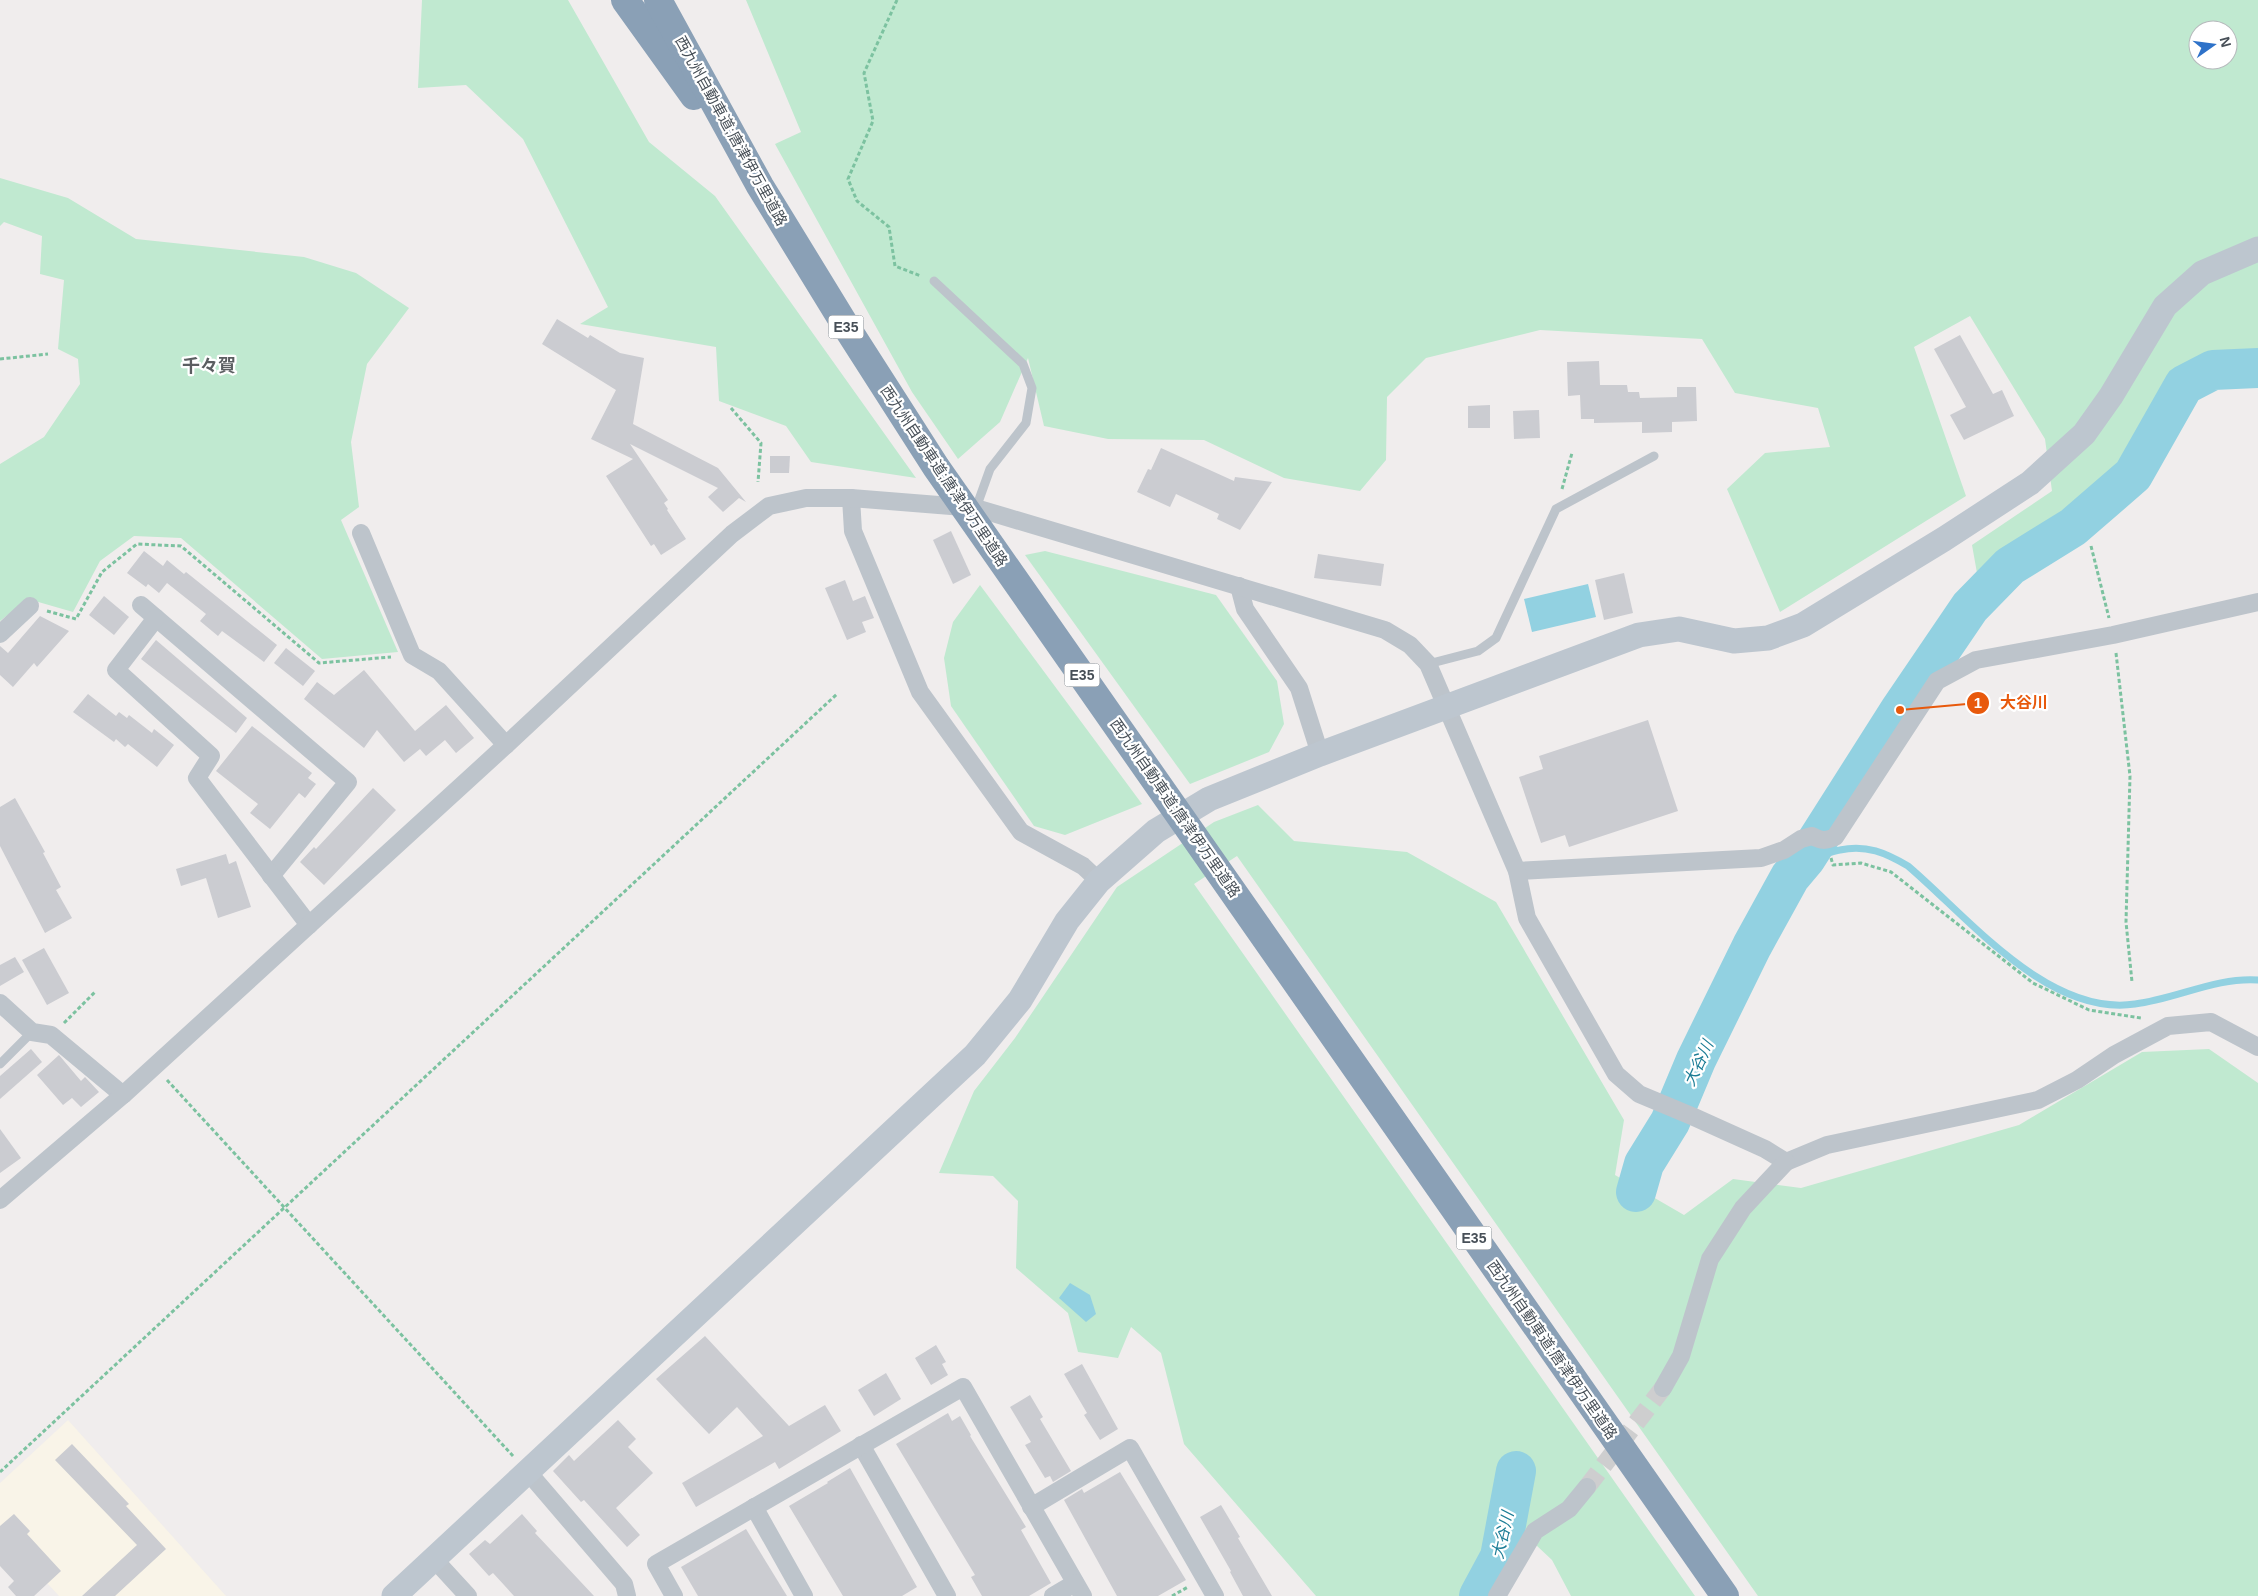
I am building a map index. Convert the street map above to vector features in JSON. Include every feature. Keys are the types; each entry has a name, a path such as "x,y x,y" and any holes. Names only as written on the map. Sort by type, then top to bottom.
{"highway":[{"path":"625,0 760,186"},
{"name":"西九州自動車道;唐津伊万里道路","path":"658,0 760,186 846,328 936,467 1725,1596"}],"street":[{"path":"394,1596 974,1055 1020,1000 1067,921 1099,881 1156,831 1209,799 1320,754 1639,635 1679,629 1734,641 1768,638 1803,625 1944,539 2030,483 2084,434 2112,396 2165,306 2202,273 2258,249"},
{"path":"0,1200 11,1188 154,1067 506,745 732,534 769,506 806,498 852,498 976,508 1385,630 1410,646 1428,664 1517,871 1527,918 1616,1074 1639,1094 1694,1117 1765,1150 1786,1162"},
{"path":"852,498 853,530 920,692 1021,832 1083,866 1099,881"},
{"path":"361,534 412,655 439,671 506,745"},
{"path":"1239,586 1245,609 1299,688 1320,754"},
{"path":"1517,871 1762,858 1784,850 1801,839 1835,837 1937,681 1976,660 2113,635 2258,602"},
{"path":"141,604 348,782 271,876"},
{"path":"0,634 30,606"},
{"path":"156,618 116,670 211,756 196,778 309,925"},
{"path":"0,1003 32,1032 51,1035 123,1095"},
{"path":"1663,1388 1681,1356 1710,1259 1743,1208 1786,1162 1827,1145 2038,1100 2077,1080 2114,1055 2168,1026 2212,1022 2258,1047"},
{"path":"674,1596 656,1564 963,1387 1079,1590 1053,1596"},
{"path":"861,1445 947,1596"},
{"path":"1031,1507 1130,1448 1215,1596"},
{"path":"528,1472 624,1584 627,1596"},
{"path":"1497,1596 1535,1531 1568,1509 1587,1486"},
{"path":"754,1507 804,1596"},
{"path":"434,1559 468,1596"}],"lane":[{"path":"934,281 1023,364 1032,388 1026,423 990,469 976,508"},
{"path":"1428,664 1478,651 1496,638 1556,509 1654,456"},
{"path":"0,1064 32,1032"}],"path":[{"path":"897,0 864,73 873,121 848,179 857,201 889,227 895,266 934,281"},
{"path":"0,359 48,354"},
{"path":"731,408 761,443 758,482"},
{"path":"1556,509 1572,453"},
{"path":"30,606 76,619 102,572 137,544 181,546 319,663 412,655"},
{"path":"2091,546 2113,635 2130,776 2126,922 2132,982"},
{"path":"0,1472 837,694"},
{"path":"1833,865 1861,863 1891,872 2033,983 2089,1010 2144,1018 2137,1024"},
{"path":"51,1035 95,992"},
{"path":"154,1067 528,1472"}],"shaded area":[{"path":"68,1420 226,1596 59,1596 0,1532 0,1483"}],"green space":[{"path":"422,0 568,0 649,142 715,196 916,478 811,462 786,426 719,401 716,347 580,324 608,307 523,139 466,85 418,88"},
{"path":"746,0 2258,0 2258,361 2214,363 2179,379 2134,464 2061,523 1977,573 1972,545 2052,491 2045,439 1970,316 1914,347 1966,496 1780,612 1727,489 1765,453 1830,447 1818,408 1735,393 1702,339 1540,330 1426,358 1387,397 1386,460 1360,491 1284,478 1204,440 1108,439 1044,426 1028,358 1000,422 958,459 912,392 775,144 801,132"},
{"path":"0,178 68,198 136,239 304,257 356,273 409,308 367,364 351,442 359,507 341,520 398,652 322,659 181,538 134,536 100,561 73,612 28,599 0,621 0,464 44,437 80,384 78,359 58,349 64,280 40,274 42,236 4,222 0,226"},
{"path":"1045,551 1216,595 1277,681 1284,724 1269,752 1190,784 1025,555"},
{"path":"980,585 1142,804 1065,835 1034,826 951,706 944,658 953,622"},
{"path":"1258,805 1294,841 1407,852 1496,902 1624,1120 1615,1175 1684,1215 1733,1179 1801,1188 2019,1125 2142,1052 2209,1049 2258,1083 2258,1596 1758,1596 1237,856 1194,884 1695,1596 1571,1596 1552,1560 1503,1514 1464,1596 1316,1596 1184,1444 1161,1353 1131,1327 1118,1358 1078,1352 1068,1313 1016,1268 1018,1201 993,1176 939,1173 974,1091 1015,1038 1117,887 1214,822"}],"water":[{"path":"1588,584 1596,617 1532,632 1524,599"},
{"path":"1070,1283 1090,1295 1096,1314 1086,1322 1059,1298"}],"building":[{"path":"557,319 588,338 590,335 620,353 644,358 633,424 718,468 746,502 739,498 723,512 708,497 718,488 630,444 668,500 664,503 667,510 686,539 661,555 654,544 651,546 606,476 633,459 591,439 616,390 542,344"},
{"path":"1960,335 1993,394 2002,390 2014,416 1964,440 1950,415 1966,407 1934,349"},
{"path":"1599,361 1600,385 1627,385 1628,392 1639,392 1640,398 1677,397 1677,387 1696,387 1697,421 1672,422 1672,432 1642,433 1642,422 1594,423 1594,419 1581,419 1580,395 1568,396 1567,362"},
{"path":"1490,405 1490,428 1468,428 1468,406"},
{"path":"1539,410 1540,438 1514,439 1513,411"},
{"path":"1161,448 1234,481 1235,477 1272,482 1240,530 1217,519 1219,514 1176,494 1170,507 1137,492 1148,469 1151,470"},
{"path":"770,456 790,456 789,473 770,473"},
{"path":"951,531 971,575 953,584 933,540"},
{"path":"144,551 163,566 167,560 184,574 186,572 277,645 264,662 222,631 218,636 200,621 206,614 167,583 159,593 148,584 146,587 127,573"},
{"path":"1318,554 1384,564 1381,586 1314,578"},
{"path":"1624,573 1633,613 1604,620 1595,580"},
{"path":"845,580 853,601 865,596 874,618 862,622 866,632 847,640 825,588"},
{"path":"104,596 129,617 114,635 89,615"},
{"path":"40,616 69,631 37,667 34,663 13,687 0,675 0,646 8,653"},
{"path":"156,640 247,718 236,733 141,659"},
{"path":"286,648 315,671 303,686 274,663"},
{"path":"364,670 415,731 446,705 474,738 456,753 445,740 426,756 420,749 404,762 377,730 364,748 304,699 317,682 334,695"},
{"path":"88,694 116,716 119,712 127,718 129,715 152,733 154,729 174,745 157,767 128,744 125,747 116,739 114,742 73,712"},
{"path":"1648,720 1678,811 1569,847 1565,835 1541,843 1519,777 1543,769 1539,756"},
{"path":"252,726 312,773 308,778 316,784 305,798 299,793 270,829 250,813 258,804 216,771"},
{"path":"373,788 396,810 324,885 300,862 314,847 316,849"},
{"path":"15,798 45,852 43,853 61,887 56,890 72,918 45,933 0,846 0,807"},
{"path":"226,854 229,864 236,861 251,907 218,918 206,878 181,886 176,869"},
{"path":"44,948 69,993 47,1005 22,960"},
{"path":"15,957 24,972 0,986 0,965"},
{"path":"31,1049 42,1062 0,1099 0,1076"},
{"path":"59,1055 81,1081 85,1077 99,1092 81,1107 72,1098 63,1105 37,1075"},
{"path":"0,1129 21,1158 0,1173"},
{"path":"705,1336 789,1426 825,1405 841,1431 779,1469 775,1462 696,1507 682,1483 763,1436 737,1407 709,1434 656,1379"},
{"path":"936,1345 946,1362 942,1364 948,1375 931,1385 915,1358"},
{"path":"1082,1364 1118,1429 1100,1440 1084,1415 1087,1413 1064,1374"},
{"path":"886,1373 901,1399 874,1416 858,1390"},
{"path":"1030,1395 1043,1417 1040,1419 1071,1471 1053,1482 1050,1476 1045,1478 1025,1445 1031,1442 1010,1407"},
{"path":"948,1413 952,1421 960,1416 970,1436 1026,1527 1021,1530 1051,1583 1029,1596 982,1596 971,1577 975,1575 896,1444"},
{"path":"618,1420 636,1439 628,1447 653,1473 616,1508 640,1535 627,1547 584,1500 581,1502 553,1471 569,1455 574,1461"},
{"path":"72,1444 129,1504 126,1506 166,1549 115,1596 82,1596 137,1545 55,1460"},
{"path":"850,1468 917,1587 902,1596 843,1596 789,1506"},
{"path":"1120,1472 1186,1580 1158,1596 1117,1596 1064,1500 1082,1489 1084,1493"},
{"path":"1221,1505 1272,1596 1243,1596 1200,1517"},
{"path":"14,1514 30,1531 27,1534 61,1571 34,1596 16,1596 8,1587 14,1581 0,1566 0,1526"},
{"path":"522,1514 537,1531 535,1533 594,1596 514,1596 493,1573 489,1576 469,1554 485,1540 490,1544"},
{"path":"746,1529 787,1596 698,1596 681,1567"}],"waterway":[{"name":"大谷川","path":"1636,1192 1644,1164 1670,1122 1696,1060 1752,946 1790,877 1806,858 1900,710 1970,607 2010,566 2073,527 2133,475 2184,385 2213,370 2258,368"},
{"path":"1806,858 1849,848 1867,849 1892,857 1908,866 1983,936 2011,959 2041,979 2071,995 2103,1004 2135,1004 2166,998 2211,985 2242,980 2258,980"},
{"name":"大谷川","path":"1479,1596 1500,1557 1516,1471"}],"tunnel":[{"path":"1587,1487 1663,1388"}],"place":[{"name":"大谷川","path":"1900,710"}],"district":[{"name":"千々賀","path":"209,366"}]}
